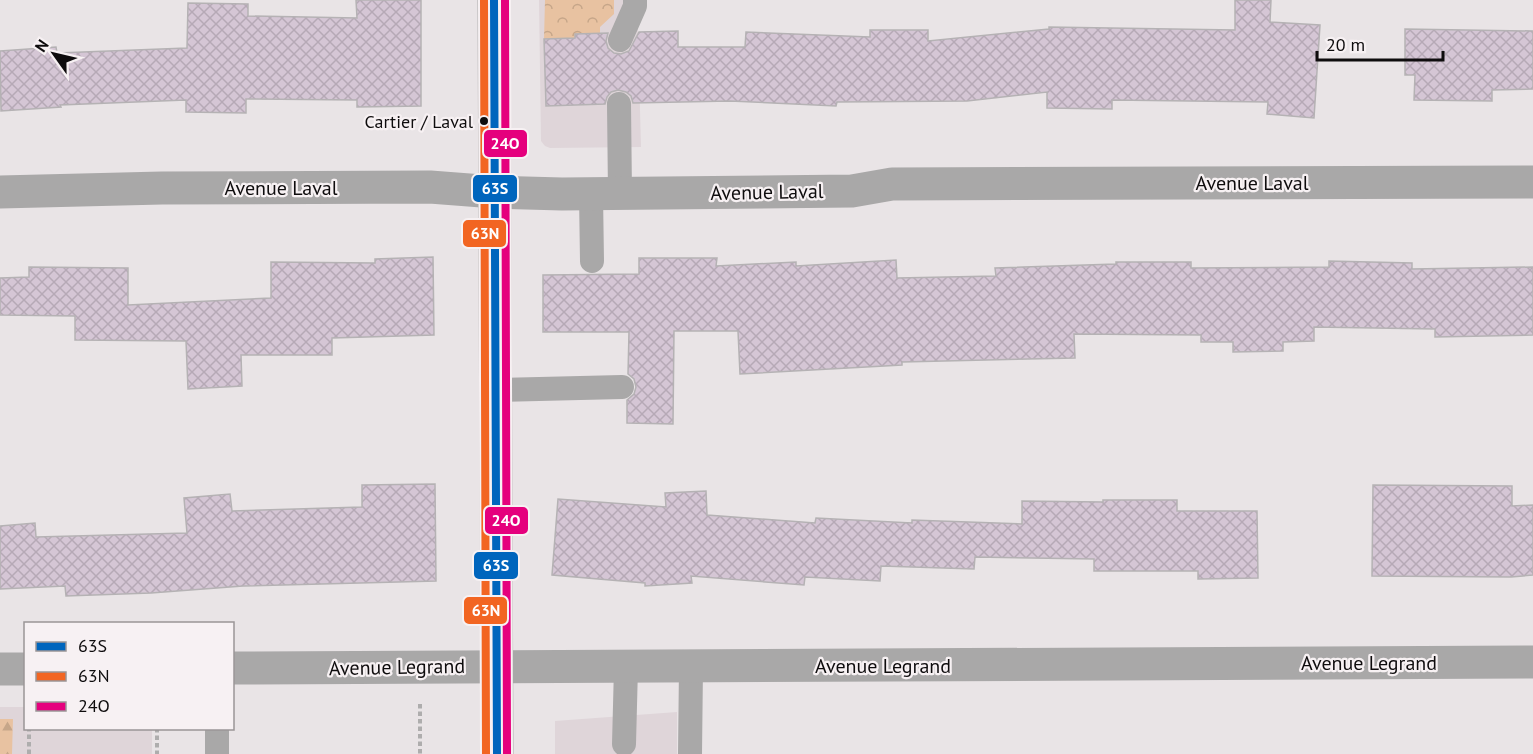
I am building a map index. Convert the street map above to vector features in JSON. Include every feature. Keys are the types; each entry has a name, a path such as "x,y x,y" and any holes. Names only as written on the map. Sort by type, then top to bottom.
{"street":[{"path":"494,0 497,754"},
{"name":"Avenue Laval","path":"0,192 162,188 409,188 606,194 852,192 892,184 1533,182"},
{"name":"Avenue Legrand","path":"234,668 1533,662"},
{"path":"0,669 24,669"}],"lane":[{"path":"620,40 635,6 635,0"},
{"path":"592,261 606,194 619,104"},
{"path":"494,390 622,387"},
{"path":"624,744 626,667"},
{"path":"690,754 692,667"},
{"path":"217,730 217,754"}],"path":[{"path":"420,700 420,754"},
{"path":"29,730 29,754"},
{"path":"157,730 157,754"}],"shaded area":[{"path":"539,0 637,0 641,147 550,148 541,141"},
{"path":"0,707 24,707 24,730 152,730 152,754 0,754"},
{"path":"677,712 677,754 555,754 555,721"}],"green space":[{"path":"545,0 614,0 614,14 600,27 600,33 575,34 575,38 544,39"},
{"path":"0,719 13,719 12,754 0,754"}],"building":[{"path":"356,0 421,0 421,106 357,107 357,100 246,99 246,113 186,112 186,100 60,105 61,107 1,111 0,51 56,47 57,53 187,48 188,3 248,4 248,16 357,18"},
{"path":"1235,0 1271,0 1270,22 1320,25 1314,118 1267,114 1268,102 1112,100 1112,109 1047,108 1047,92 967,101 837,102 836,106 730,101 633,103 631,96 618,90 611,92 605,104 546,106 544,39 575,38 575,34 608,33 606,41 608,48 614,53 621,54 629,51 639,32 678,31 678,47 745,47 746,32 870,37 870,30 928,30 928,41 1049,29 1049,27 1235,30"},
{"path":"1405,29 1533,31 1533,89 1492,90 1492,101 1414,100 1415,75 1405,75"},
{"path":"433,257 434,335 332,338 332,355 241,355 242,386 188,389 186,341 75,340 75,316 0,315 0,278 29,277 29,267 128,268 128,305 271,298 271,262 375,263 375,259"},
{"path":"639,258 717,258 716,266 796,262 796,266 896,260 897,278 996,276 995,268 1116,264 1116,262 1191,262 1191,268 1329,267 1329,261 1412,263 1412,269 1533,267 1533,335 1435,337 1435,329 1314,327 1314,341 1283,342 1283,351 1233,352 1233,342 1201,342 1201,335 1074,334 1075,358 902,362 902,365 740,374 738,331 674,331 673,424 627,423 627,400 634,394 636,387 634,379 628,374 629,332 543,332 543,275 639,274"},
{"path":"435,484 436,581 243,586 66,596 65,586 0,589 0,526 35,523 36,537 187,533 184,498 230,494 232,511 362,507 362,485"},
{"path":"1373,485 1512,486 1512,506 1533,505 1533,575 1511,577 1372,576"},
{"path":"706,491 707,515 815,523 816,518 912,523 912,520 1022,524 1022,501 1177,500 1177,511 1257,511 1258,578 1198,579 1198,571 1094,571 1094,559 975,557 974,569 881,566 880,581 805,577 804,585 691,576 692,583 645,586 645,583 552,575 558,499 666,507 665,493"}],"transit line":[{"name":"63N","path":"484,0 486,754"},
{"name":"63S","path":"494,0 497,754"},
{"name":"24O","path":"505,0 507,754"}],"place":[{"name":"Cartier / Laval","path":"484,121"}]}
